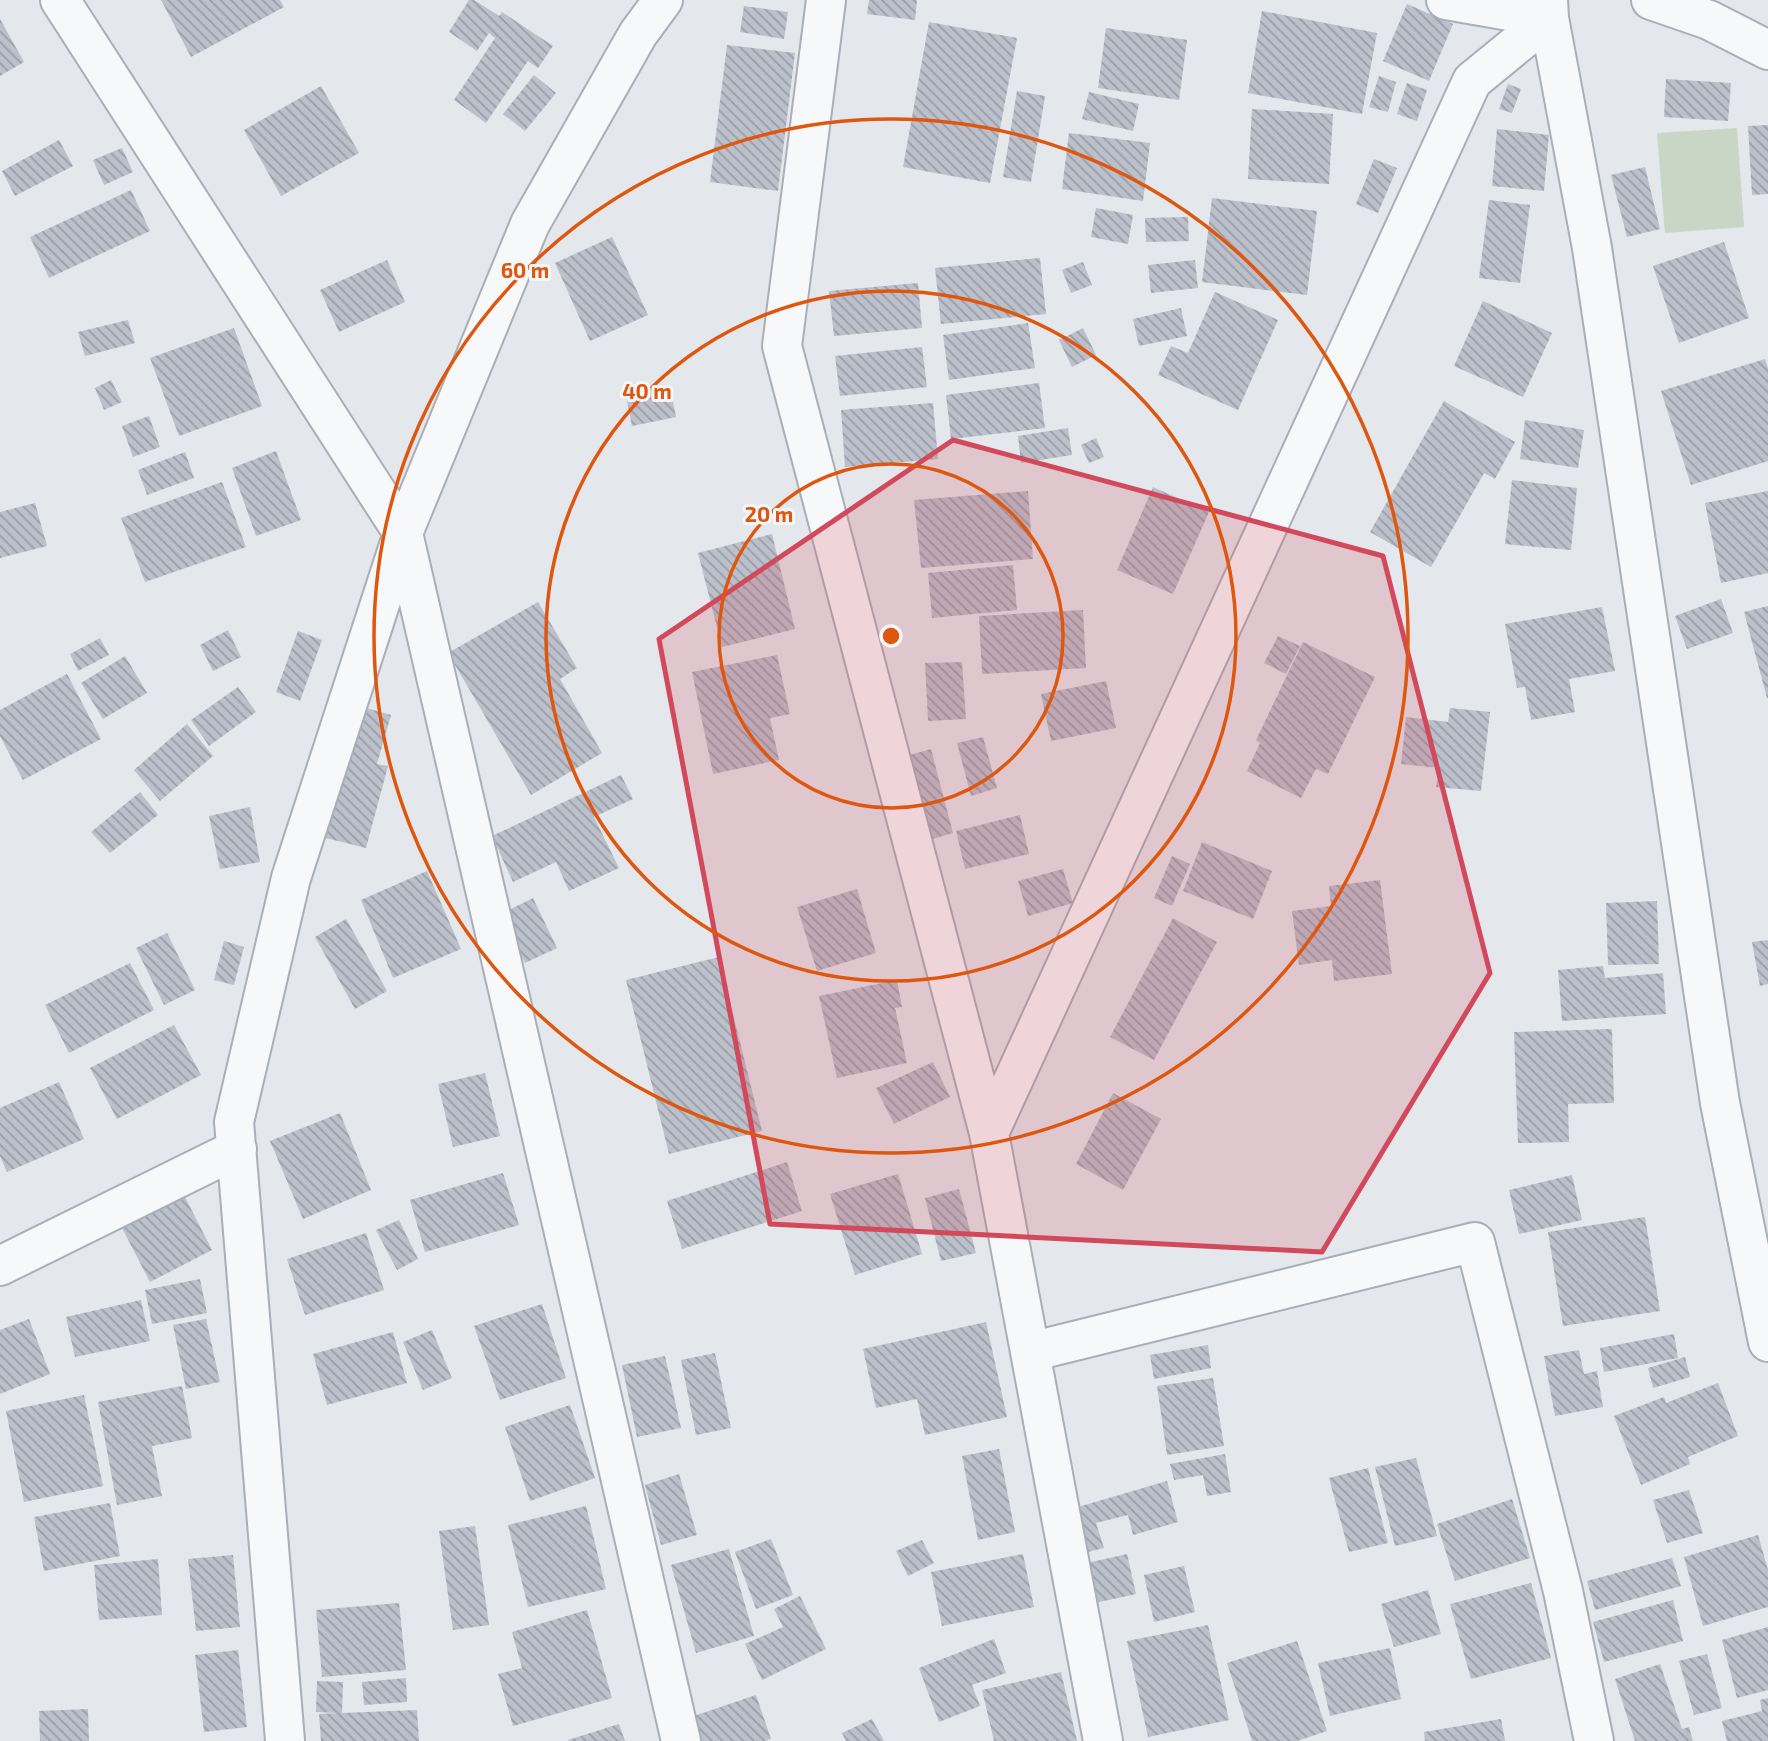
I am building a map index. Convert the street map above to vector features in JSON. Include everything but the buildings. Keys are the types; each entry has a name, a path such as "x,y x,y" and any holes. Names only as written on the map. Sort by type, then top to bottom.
{"street":[{"path":"60,0 403,533 681,1741"},
{"path":"285,1741 234,1122 291,878 403,533 530,224 638,34 663,0"},
{"path":"826,0 782,346 989,1133 1103,1741"},
{"path":"1446,0 1548,9"},
{"path":"1651,0 1709,20 1768,50"},
{"path":"989,1133 1472,81 1548,9"},
{"path":"1548,9 1592,247 1720,1103 1768,1342"},
{"path":"0,1266 237,1149"},
{"path":"1030,1352 1475,1242 1563,1591 1594,1741"}],"highlighted area":[{"path":"953,440 1383,556 1490,973 1322,1252 770,1224 659,639"}],"green space":[{"path":"1737,128 1744,227 1665,233 1657,133"}]}
